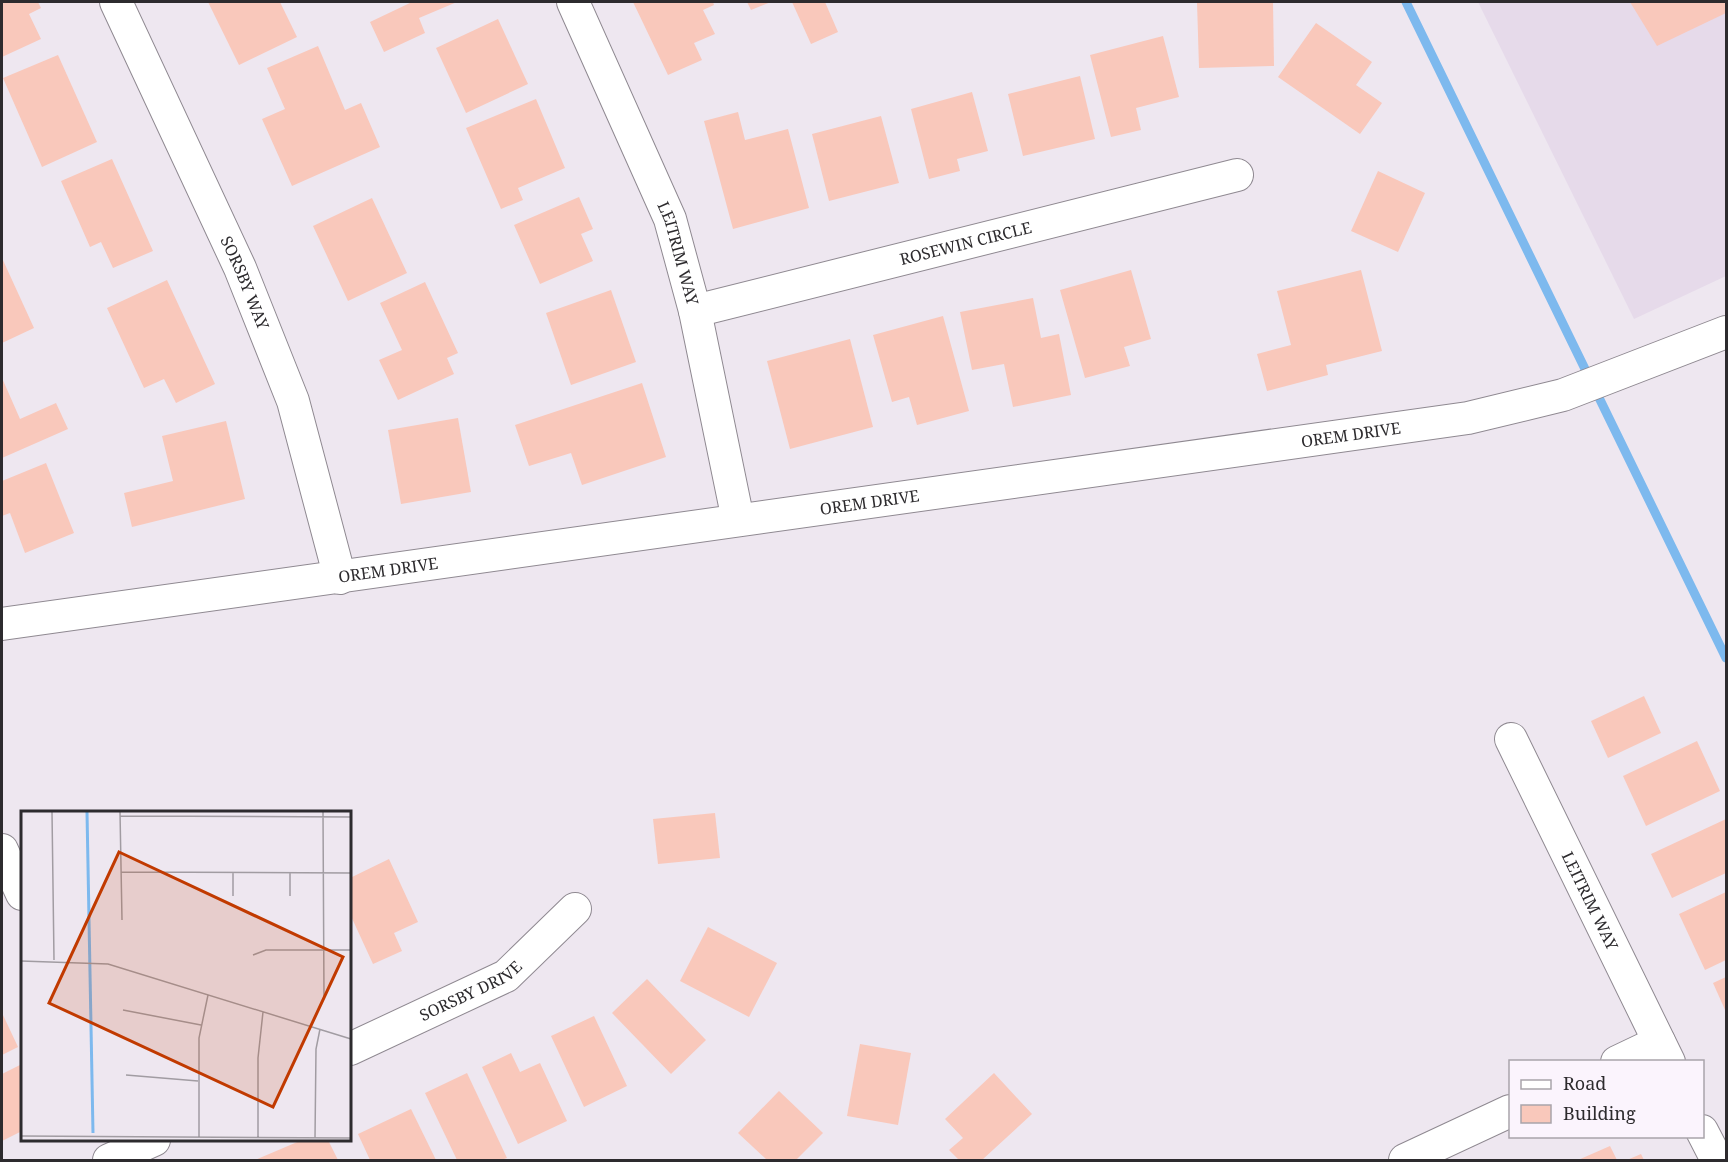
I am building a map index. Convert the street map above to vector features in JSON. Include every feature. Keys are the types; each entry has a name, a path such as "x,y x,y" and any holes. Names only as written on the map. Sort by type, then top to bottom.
{"street":[{"name":"SORSBY WAY","path":"116,2 240,268 293,401 340,578"},
{"name":"LEITRIM WAY","path":"573,2 670,219 694,311 738,520"},
{"name":"ROSEWIN CIRCLE","path":"694,311 1237,176"},
{"name":"OREM DRIVE","path":"2,624 738,520 1364,435 1468,418 1563,395 1637,369 1726,332"},
{"name":"LEITRIM WAY","path":"1511,739 1664,1052"},
{"path":"2,850 21,892"},
{"name":"SORSBY DRIVE","path":"351,1048 506,976 575,909"},
{"path":"1626,1060 1664,1052"},
{"path":"1405,1161 1509,1111"},
{"path":"1704,1135 1717,1161"},
{"path":"109,1161 145,1146"}],"shaded area":[{"path":"1478,2 1726,2 1726,276 1634,319"}],"building":[{"path":"2,2 38,2 41,8 29,14 41,39 2,57"},
{"path":"208,2 280,2 297,37 239,65"},
{"path":"412,2 457,2 419,18 425,33 384,52 370,22"},
{"path":"633,2 713,2 714,5 703,10 715,34 694,43 702,60 668,75"},
{"path":"747,2 771,2 751,10"},
{"path":"792,2 825,2 838,32 811,44"},
{"path":"1197,2 1273,2 1274,66 1199,68"},
{"path":"1630,2 1726,2 1726,13 1657,46"},
{"path":"498,19 528,84 466,113 436,48"},
{"path":"1316,23 1372,62 1356,85 1382,103 1360,134 1278,77"},
{"path":"1163,36 1179,97 1136,108 1141,130 1111,137 1090,55"},
{"path":"318,46 345,110 361,103 380,147 292,186 262,119 285,109 267,68"},
{"path":"58,55 97,142 42,167 3,78"},
{"path":"1080,76 1095,139 1023,156 1008,94"},
{"path":"972,92 988,151 957,159 960,171 929,179 911,109"},
{"path":"536,99 565,168 518,188 523,200 501,209 466,128"},
{"path":"738,112 745,140 788,129 809,208 733,229 704,121"},
{"path":"881,116 899,183 829,201 812,134"},
{"path":"112,159 153,251 113,268 101,242 90,247 61,181"},
{"path":"1378,171 1425,193 1398,252 1351,231"},
{"path":"579,197 593,229 581,234 593,261 540,284 514,225"},
{"path":"372,198 407,273 348,301 313,226"},
{"path":"2,258 34,328 2,343"},
{"path":"1131,270 1151,339 1124,347 1130,366 1085,378 1060,290"},
{"path":"1361,270 1382,351 1326,365 1328,375 1267,391 1257,354 1291,345 1277,291"},
{"path":"167,280 215,384 176,403 164,379 144,388 107,308"},
{"path":"425,282 458,353 447,358 454,374 398,400 379,360 402,350 380,303"},
{"path":"611,290 636,362 571,385 546,313"},
{"path":"1033,298 1041,338 1059,334 1071,395 1013,407 1004,364 972,370 960,312"},
{"path":"943,316 969,411 917,425 909,397 892,402 873,335"},
{"path":"850,339 873,427 790,449 767,361"},
{"path":"2,378 20,419 56,403 68,429 2,458"},
{"path":"642,383 666,457 582,485 571,453 529,466 515,425"},
{"path":"458,418 471,492 401,504 388,430"},
{"path":"226,421 245,499 132,527 124,493 173,481 162,436"},
{"path":"46,463 74,533 25,553 10,513 2,516 2,481"},
{"path":"1644,696 1661,733 1608,758 1591,721"},
{"path":"1697,741 1720,791 1646,826 1623,776"},
{"path":"715,813 720,858 658,864 653,819"},
{"path":"1726,819 1726,873 1672,898 1651,854"},
{"path":"389,859 418,922 394,933 402,951 373,964 351,916 351,878"},
{"path":"1726,892 1726,960 1705,970 1679,914"},
{"path":"708,927 777,963 749,1017 680,981"},
{"path":"1726,977 1726,1012 1713,983"},
{"path":"647,979 706,1040 671,1074 612,1013"},
{"path":"2,1016 18,1047 2,1055"},
{"path":"594,1016 627,1086 584,1107 551,1036"},
{"path":"860,1044 911,1053 898,1125 847,1116"},
{"path":"511,1053 520,1072 540,1063 567,1121 518,1144 482,1067"},
{"path":"21,1064 21,1132 2,1141 2,1074"},
{"path":"467,1073 507,1158 457,1160 425,1093"},
{"path":"994,1073 1032,1114 982,1160 959,1160 949,1150 963,1138 945,1119"},
{"path":"779,1091 823,1133 796,1160 767,1160 738,1133"},
{"path":"411,1109 436,1160 370,1160 358,1134"},
{"path":"300,1141 328,1141 338,1160 255,1160"},
{"path":"1610,1146 1617,1160 1578,1160"},
{"path":"1641,1154 1644,1160 1627,1160"}],"waterway":[{"path":"1406,2 1726,658"}]}
